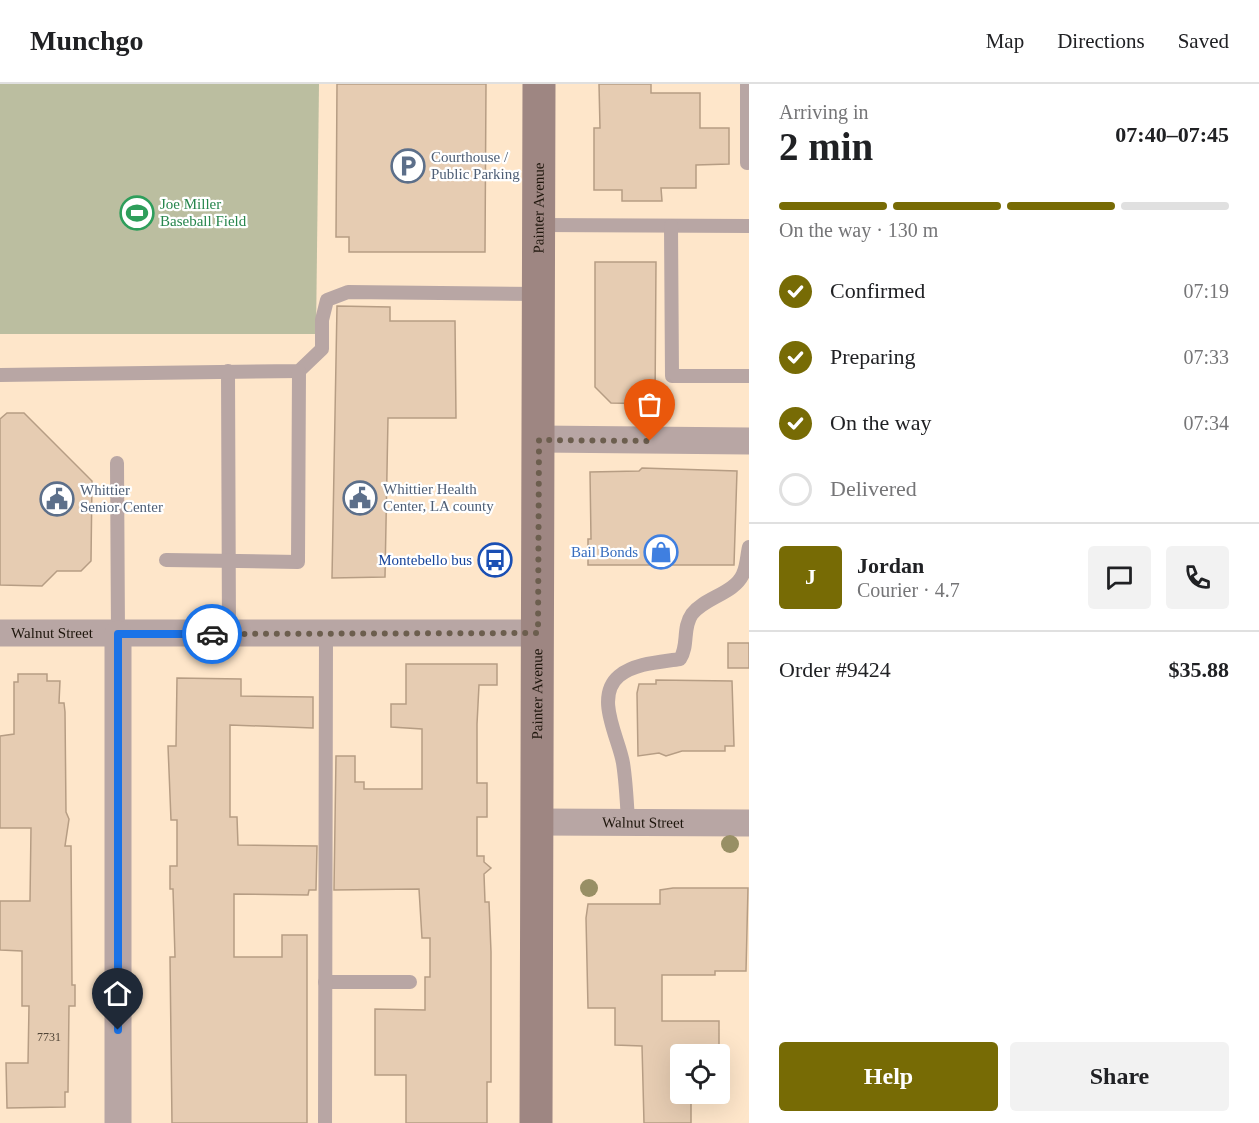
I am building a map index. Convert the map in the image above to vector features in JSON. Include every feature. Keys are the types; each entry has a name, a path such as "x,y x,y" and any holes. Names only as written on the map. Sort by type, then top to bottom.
{"main road":[{"name":"Painter Avenue","path":"536,1123 539,84"}],"street":[{"path":"539,440 749,441"},
{"name":"Walnut Street","path":"0,633 538,633"},
{"path":"118,634 118,1123"},
{"name":"Walnut Street","path":"537,822 749,823"}],"lane":[{"path":"747,84 747,163"},
{"path":"540,225 749,226"},
{"path":"671,226 672,376 749,376"},
{"path":"0,375 299,371 322,349 322,320 327,300 348,292 540,294"},
{"path":"228,371 229,634"},
{"path":"166,560 298,562 299,371"},
{"path":"117,463 118,634"},
{"path":"628,822 623,762 608,710 610,687 619,676 633,668 680,659 686,650 686,631 690,617 701,603 737,583 743,575 749,547"},
{"path":"325,1123 326,634"},
{"path":"325,982 410,982"}],"green space":[{"name":"Joe Miller Baseball Field","path":"0,84 319,84 316,334 0,334"}],"building":[{"name":"Courthouse / Public Parking","path":"337,84 486,84 485,252 349,252 349,237 336,237"},
{"path":"599,84 651,84 651,93 700,93 700,128 729,128 729,164 696,165 696,188 661,188 662,201 622,201 622,190 594,190 594,128 600,128"},
{"path":"595,262 656,262 655,404 611,403 595,387"},
{"name":"Whittier Health Center, LA county","path":"337,306 390,307 390,321 455,321 456,418 388,418 385,577 332,578"},
{"name":"Whittier Senior Center","path":"7,413 24,413 92,481 91,561 81,571 57,571 42,586 0,585 0,419"},
{"path":"642,468 737,471 734,565 588,565 588,539 591,539 590,472 639,471"},
{"path":"728,643 749,643 749,668 728,668"},
{"path":"406,664 497,664 497,685 479,685 477,724 477,783 487,783 487,817 477,817 477,856 484,856 484,862 491,868 484,874 485,902 489,902 491,952 491,1082 487,1082 487,1123 406,1123 406,1075 375,1075 375,1009 425,1010 425,977 430,977 430,938 422,938 419,889 334,890 336,756 355,756 355,782 364,782 364,789 422,789 422,729 391,727 391,704 406,704"},
{"path":"18,674 47,674 47,681 60,681 59,703 64,703 65,712 66,812 69,819 65,846 71,846 72,985 75,985 75,1006 69,1006 68,1092 65,1092 65,1107 7,1108 6,1063 28,1063 29,1006 22,1006 22,951 0,950 0,901 30,901 31,828 0,828 0,736 14,734 14,682 18,682"},
{"path":"177,678 241,679 241,696 313,697 313,728 230,725 230,817 237,817 238,845 317,846 316,890 309,890 308,895 234,894 234,957 282,957 282,935 307,935 307,1123 172,1123 170,957 175,957 170,866 177,866 177,820 171,820 168,746 176,746"},
{"path":"656,680 732,681 734,746 725,746 725,751 682,751 666,756 659,753 638,756 637,693 639,684 656,684"},
{"path":"748,888 746,971 715,971 715,975 662,975 662,1021 719,1021 719,1044 670,1044 670,1104 691,1104 691,1123 644,1123 642,1046 615,1045 615,1008 588,1008 586,918 588,904 660,904 660,890"}],"way so far":[{"path":"212,634 538,633 539,440 650,441"}],"place":[{"name":"Courthouse / Public Parking","path":"408,166"},
{"name":"Joe Miller Baseball Field","path":"137,213"},
{"name":"Whittier Health Center, LA county","path":"360,498"},
{"name":"Whittier Senior Center","path":"57,499"},
{"name":"Bail Bonds","path":"661,552"},
{"name":"Montebello bus","path":"495,560"}],"route":[{"path":"118,1030 118,634 212,634"}]}
